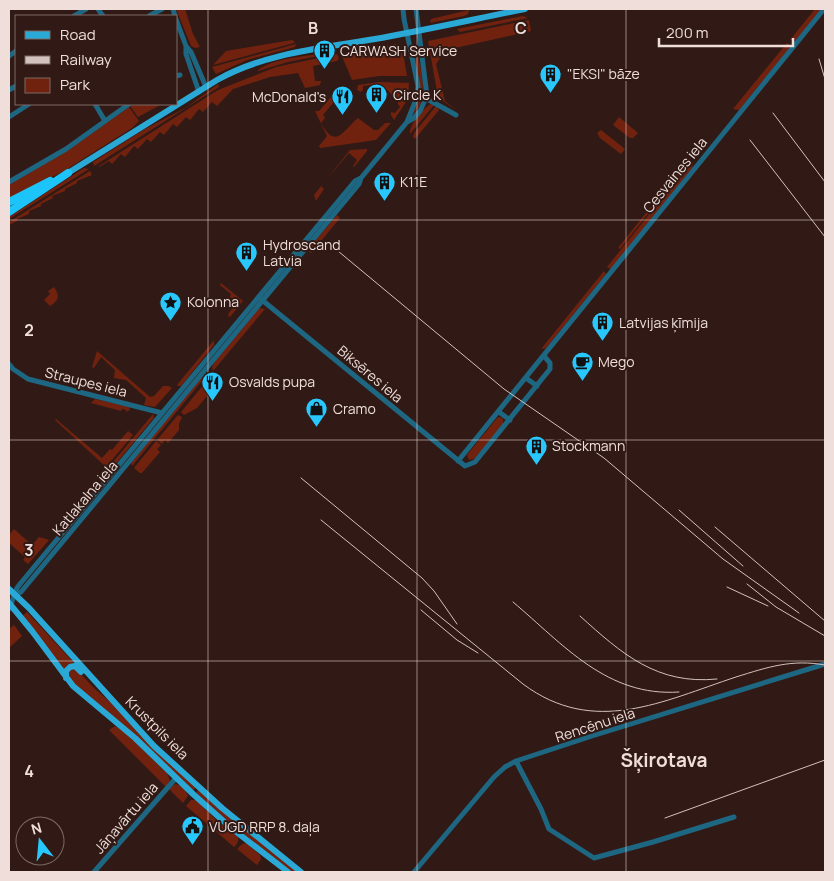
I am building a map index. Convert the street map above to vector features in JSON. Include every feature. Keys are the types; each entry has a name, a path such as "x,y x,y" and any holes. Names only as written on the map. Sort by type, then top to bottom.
{"highway":[{"path":"9,202 50,180 68,173"},
{"path":"9,212 68,173"}],"main road":[{"path":"68,173 206,87 240,69 327,46 418,31 522,9"},
{"name":"Krustpils iela","path":"9,588 154,746 222,808 301,872"},
{"name":"Krustpils iela","path":"9,606 32,631 73,686 135,738 230,826 288,872"},
{"path":"66,678 66,670 75,666 91,683 107,694"}],"street":[{"path":"151,15 162,9"},
{"name":"Katlakalna iela","path":"15,595 25,588 139,445 263,300 359,184 361,178 407,122 418,92 403,9"},
{"path":"416,9 427,86 427,99 456,115"},
{"name":"Cesvaines iela","path":"458,461 824,9"},
{"path":"178,23 199,92"},
{"path":"186,46 191,52 206,87"},
{"name":"Katlakalna iela","path":"407,122 414,118 427,99"},
{"path":"9,117 27,105"},
{"path":"96,105 105,121"},
{"path":"9,182 66,150 128,105"},
{"name":"Katlakalna iela","path":"139,445 162,413 258,296 355,181 361,178"},
{"name":"Biksēres iela","path":"258,296 465,466 470,466 475,462 510,420"},
{"path":"499,412 510,420 552,366 544,356"},
{"name":"Straupes iela","path":"9,364 13,370 28,379 162,413"},
{"path":"526,378 537,386"},
{"path":"9,606 15,595"},
{"name":"Rencēnu iela","path":"414,872 494,777 516,761 825,664"},
{"path":"516,761 541,809 549,829 594,858 734,817"},
{"name":"Jāņavārtu iela","path":"94,872 176,778"}],"green space":[{"path":"176,9 185,9 193,34 200,47 195,48 191,46"},
{"path":"815,9 821,9 796,40 790,40"},
{"path":"469,10 468,14 464,16 430,23 431,19"},
{"path":"523,16 528,18 460,32 457,29"},
{"path":"529,20 531,31 446,50 436,64 445,101 457,111 438,97 428,41"},
{"path":"292,40 294,43 213,65 226,51"},
{"path":"787,43 791,46 739,110 733,109"},
{"path":"296,44 295,47 247,60 216,74 212,67"},
{"path":"397,44 404,58 407,76 379,76 352,80 341,54"},
{"path":"412,46 416,46 422,74 423,93 417,110 410,117 418,103 421,92"},
{"path":"334,53 288,62 258,71 266,65 284,59"},
{"path":"337,54 339,58 337,61 313,66 315,81 321,81 320,85 305,88 298,73 270,77 233,89 217,106 212,102 203,112 199,109 190,120 186,117 177,127 173,124 164,135 160,132 151,142 147,139 138,149 134,146 125,157 121,154 112,164 109,161 99,167 218,90 276,67"},
{"path":"379,82 409,83 408,99 394,120 391,112 395,113 400,107 398,101 386,89 380,85 370,85 363,86 361,92 357,90 358,85"},
{"path":"218,84 219,87 94,166 93,162 145,129 187,107"},
{"path":"347,87 351,90 352,99 349,100 344,96 338,97 323,115 325,118 321,123 331,136 336,137 340,135 358,118 374,130 378,130 385,123 391,123 376,140 320,148 319,146 327,136 315,111 319,111 337,90"},
{"path":"431,104 434,105 410,134 410,130 417,117"},
{"path":"133,105 160,105 138,117 130,106"},
{"path":"436,106 439,110 415,139 413,137 414,133"},
{"path":"129,107 139,121 132,128 64,171 9,199 9,185 67,151"},
{"path":"619,117 638,133 633,138 630,138 613,125"},
{"path":"601,130 625,149 621,154 600,138 597,133"},
{"path":"367,149 354,167 357,160 349,153 324,182 350,150"},
{"path":"689,159 689,162 620,249 618,248"},
{"path":"691,162 693,163 692,168 611,269 607,267"},
{"path":"84,168 89,169 9,219 9,217"},
{"path":"90,171 92,175 77,181 77,183 65,189 65,191 52,196 53,198 9,225 9,222"},
{"path":"321,186 324,189 316,201 314,195"},
{"path":"337,215 340,218 311,253 309,252 309,248"},
{"path":"604,271 606,274 546,348 541,349"},
{"path":"221,283 243,301 230,317 228,316 229,313 237,302 230,297 231,294 220,285"},
{"path":"54,287 58,298 50,306 44,300 50,294 48,291"},
{"path":"259,308 265,309 213,371 214,363"},
{"path":"214,340 214,345 181,386 178,386 177,385"},
{"path":"97,351 150,397 154,396 163,386 172,388 155,407 144,405 146,398 126,380 114,378 115,370 101,357 94,368 92,367"},
{"path":"206,376 132,466 131,462 201,377"},
{"path":"210,377 221,384 218,383 197,408 184,415 181,412"},
{"path":"95,399 129,407 130,410 126,412 126,410 122,409 121,411 91,403"},
{"path":"153,414 154,418 115,465 108,468"},
{"path":"178,415 182,417 179,430 168,443 165,440 162,444 157,440"},
{"path":"497,418 503,419 503,425 474,459 469,460 467,455"},
{"path":"56,419 102,458 110,449 112,450 128,431 133,435 106,467"},
{"path":"156,441 161,445 157,449 160,452 140,473 134,468"},
{"path":"92,485 94,490 64,526 60,525"},
{"path":"14,529 32,545 39,537 49,540 28,564 23,560 25,557 9,543 9,535"},
{"path":"27,612 75,664 67,665 64,671 22,616"},
{"path":"14,625 22,636 9,648 9,629"},
{"path":"77,670 108,700 195,789 192,790 68,678 69,671"},
{"path":"115,726 126,733 167,773 170,780 166,787 109,730"},
{"path":"175,784 185,790 188,796 183,803 169,789"},
{"path":"198,790 297,872 292,872 221,816 196,793"},
{"path":"191,800 196,800 216,820 238,837 237,844 234,847 186,806"},
{"path":"246,843 260,855 261,859 257,865 237,849"}],"railway":[{"path":"819,59 825,79"},
{"path":"773,113 825,182"},
{"path":"750,140 825,237"},
{"path":"332,246 504,389 604,458 723,559 799,613"},
{"path":"301,478 422,578 434,591 457,624"},
{"path":"679,510 743,566"},
{"path":"321,520 523,684 550,700 576,709 602,711 629,709 682,696 770,667 802,663 825,665"},
{"path":"715,527 825,621"},
{"path":"747,584 776,607 825,636"},
{"path":"727,587 768,606"},
{"path":"513,602 569,651 608,677 630,686 653,691 679,692"},
{"path":"421,610 457,640 478,653"},
{"path":"580,616 626,654 658,672 696,680 717,679"},
{"path":"665,818 825,760"}],"place":[{"name":"CARWASH Service","path":"324,70"},
{"name":"\"EKSI\" bāze","path":"551,93"},
{"name":"Circle K","path":"377,114"},
{"name":"McDonald's","path":"342,116"},
{"name":"K11E","path":"384,201"},
{"name":"Hydroscand Latvia","path":"247,272"},
{"name":"Kolonna","path":"171,321"},
{"name":"Latvijas ķīmija","path":"603,342"},
{"name":"Mego","path":"582,381"},
{"name":"Osvalds pupa","path":"213,401"},
{"name":"Cramo","path":"317,428"},
{"name":"Stockmann","path":"536,465"},
{"name":"VUGD RRP 8. daļa","path":"193,846"}],"district":[{"name":"Šķirotava","path":"664,760"}]}
